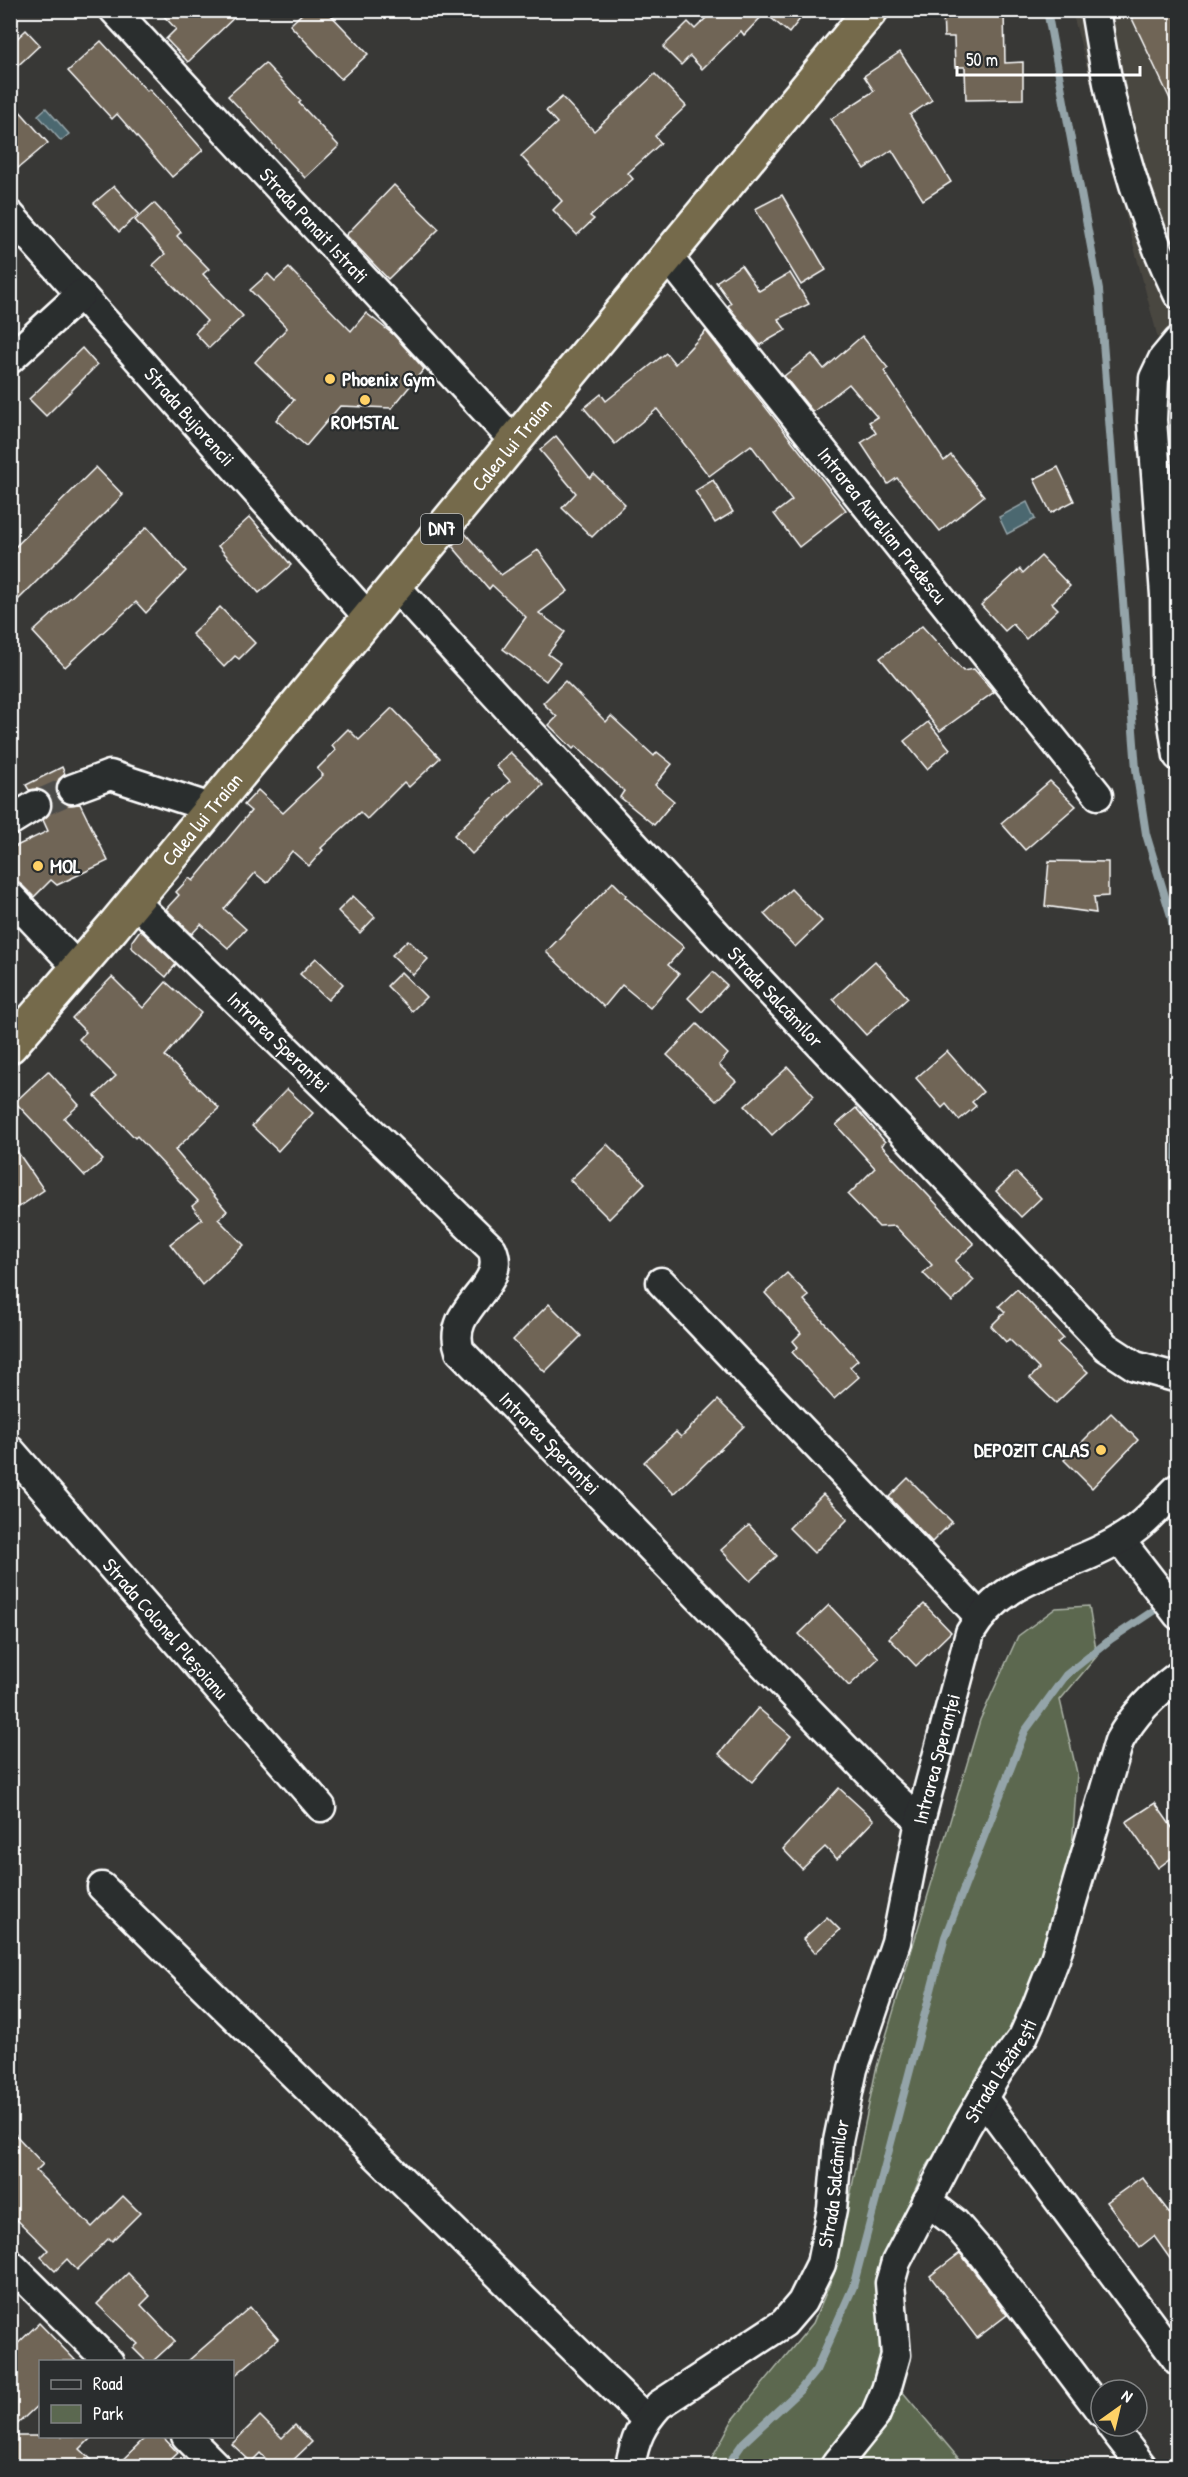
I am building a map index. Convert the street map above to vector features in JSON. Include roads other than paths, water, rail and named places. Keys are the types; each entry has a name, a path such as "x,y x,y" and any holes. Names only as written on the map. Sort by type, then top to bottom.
{"highway":[{"name":"Calea lui Traian","path":"11,1043 134,901 871,10"}],"street":[{"name":"Strada Panait Istrati","path":"114,10 514,441"},
{"path":"1095,10 1114,111 1137,194 1161,260 1178,294"},
{"name":"Strada Bujorencii","path":"10,215 369,618"},
{"name":"Intrarea Aurelian Predescu","path":"667,256 1098,795"},
{"path":"10,359 81,294"},
{"path":"1178,341 1163,359 1154,378 1152,420 1164,595 1166,678 1178,756"},
{"name":"Strada Salcâmilor","path":"395,586 761,982 1106,1347 1135,1366 1178,1378"},
{"path":"72,789 110,775 211,808"},
{"path":"10,821 36,805"},
{"path":"10,896 78,968"},
{"name":"Intrarea Speranței","path":"134,901 492,1249 496,1259 494,1271 459,1324 455,1338 460,1351 871,1775 920,1821 970,1633 980,1617 1011,1589 1120,1540"},
{"path":"661,1282 980,1617"},
{"name":"Strada Colonel Pleșoianu","path":"10,1450 321,1807"},
{"path":"1177,1615 1120,1540 1178,1488"},
{"name":"Strada Lăzărești","path":"835,2466 875,2416 886,2390 896,2355 890,2283 896,2262 983,2098 1023,2037 1055,1959 1119,1741 1132,1717 1158,1691 1178,1676"},
{"name":"Strada Salcâmilor","path":"630,2466 634,2441 646,2419 659,2405 687,2384 752,2346 784,2323 802,2302 821,2264 832,2209 838,2140 853,2069 896,1942 920,1821"},
{"path":"102,1887 646,2419"},
{"path":"983,2098 1178,2361"},
{"path":"927,2201 956,2223 981,2253 1089,2396"},
{"path":"10,2264 109,2360"},
{"path":"188,2438 216,2466"},
{"path":"1120,2438 1142,2466"}],"water":[{"path":"46,108 69,134 61,141 38,115"},
{"path":"1027,502 1035,519 1007,534 999,517"}],"waterway":[{"path":"1047,10 1099,290 1136,769 1146,834 1171,916 1178,957"},
{"path":"1178,1033 1176,1170 1178,1179"},
{"path":"727,2466 743,2443 800,2390 816,2370 853,2287 945,1937 1025,1731 1066,1675 1111,1639 1159,1607 1178,1590"}],"tunnel":[{"path":"36,805 72,789"}],"place":[{"name":"Phoenix Gym","path":"330,379"},
{"name":"ROMSTAL","path":"365,400"},
{"name":"MOL","path":"38,866"},
{"name":"DEPOZIT CALAS","path":"1101,1450"}]}
